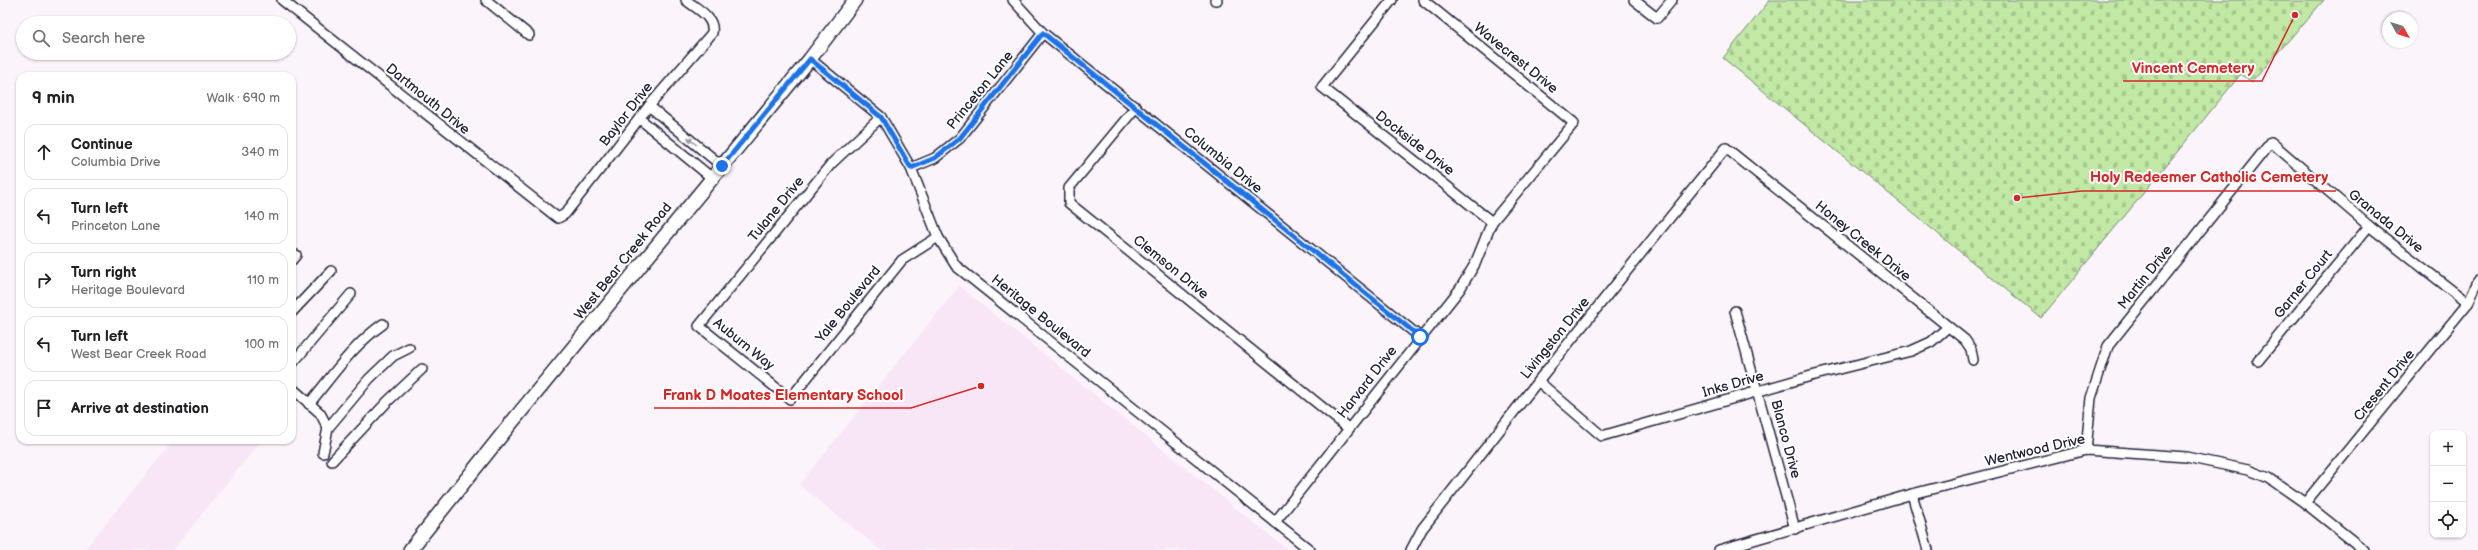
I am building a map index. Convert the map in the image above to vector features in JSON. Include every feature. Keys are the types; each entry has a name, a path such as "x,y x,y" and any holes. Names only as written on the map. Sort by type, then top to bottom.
{"main road":[{"name":"West Bear Creek Road","path":"411,548 810,59 855,0"}],"street":[{"name":"Dartmouth Drive","path":"282,0 558,218"},
{"path":"486,0 529,35"},
{"name":"Baylor Drive","path":"558,218 565,214 649,106 712,33 713,26 710,19 686,0"},
{"name":"Columbia Drive","path":"1013,0 1043,33 1420,337"},
{"name":"Dockside Drive","path":"1392,0 1322,87 1492,222"},
{"name":"Wavecrest Drive","path":"1423,0 1574,123"},
{"path":"1634,0 1657,18 1672,0"},
{"name":"Princeton Lane","path":"911,168 935,158 960,138 1043,33"},
{"name":"Heritage Boulevard","path":"810,59 881,117 911,168 938,237 956,266 1310,550"},
{"path":"649,106 722,166"},
{"name":"Clemson Drive","path":"1136,107 1069,188 1069,203 1348,428"},
{"name":"Tulane Drive","path":"699,326 831,164 881,117"},
{"path":"640,119 712,178"},
{"name":"Harvard Drive","path":"1275,522 1460,288 1474,264 1492,222 1574,123"},
{"name":"Granada Drive","path":"2271,142 2369,226 2468,303"},
{"name":"Martin Drive","path":"2086,450 2091,398 2108,346 2271,142"},
{"name":"Honey Creek Drive","path":"1726,148 1965,340 1971,349 1973,360"},
{"name":"Livingston Drive","path":"1411,550 1422,529 1538,381 1726,148"},
{"name":"Garner Court","path":"2258,361 2369,226"},
{"name":"Yale Boulevard","path":"790,399 902,260 938,237"},
{"path":"296,308 331,271"},
{"name":"Cresent Drive","path":"2305,503 2468,303 2478,280"},
{"path":"296,359 351,294"},
{"name":"Blanco Drive","path":"1735,311 1759,392 1795,529"},
{"path":"309,404 351,352 370,333 383,324"},
{"name":"Auburn Way","path":"699,326 790,399"},
{"name":"Inks Drive","path":"1538,381 1602,436 1911,351 1931,342 1948,327"},
{"path":"323,452 328,428 369,379 393,356 409,348"},
{"path":"332,460 388,401 422,369"},
{"path":"296,392 320,413 328,428"},
{"name":"Wentwood Drive","path":"1719,550 1912,494 2086,450 2186,457 2248,470 2269,478 2305,503 2364,550"},
{"path":"1912,494 1928,550"}],"shaded area":[{"path":"959,286 1288,550 881,550 799,485"},
{"path":"171,444 259,444 173,550 84,550"}],"green space":[{"path":"1770,0 2324,0 2252,82 2241,74 2041,318 1723,58"}],"place":[{"name":"Vincent Cemetery","path":"2295,15"},
{"name":"Holy Redeemer Catholic Cemetery","path":"2017,198"},
{"name":"Frank D Moates Elementary School","path":"981,386"}],"route":[{"path":"722,166 810,59 881,117 911,168 935,158 960,138 1043,33 1420,337"}]}
